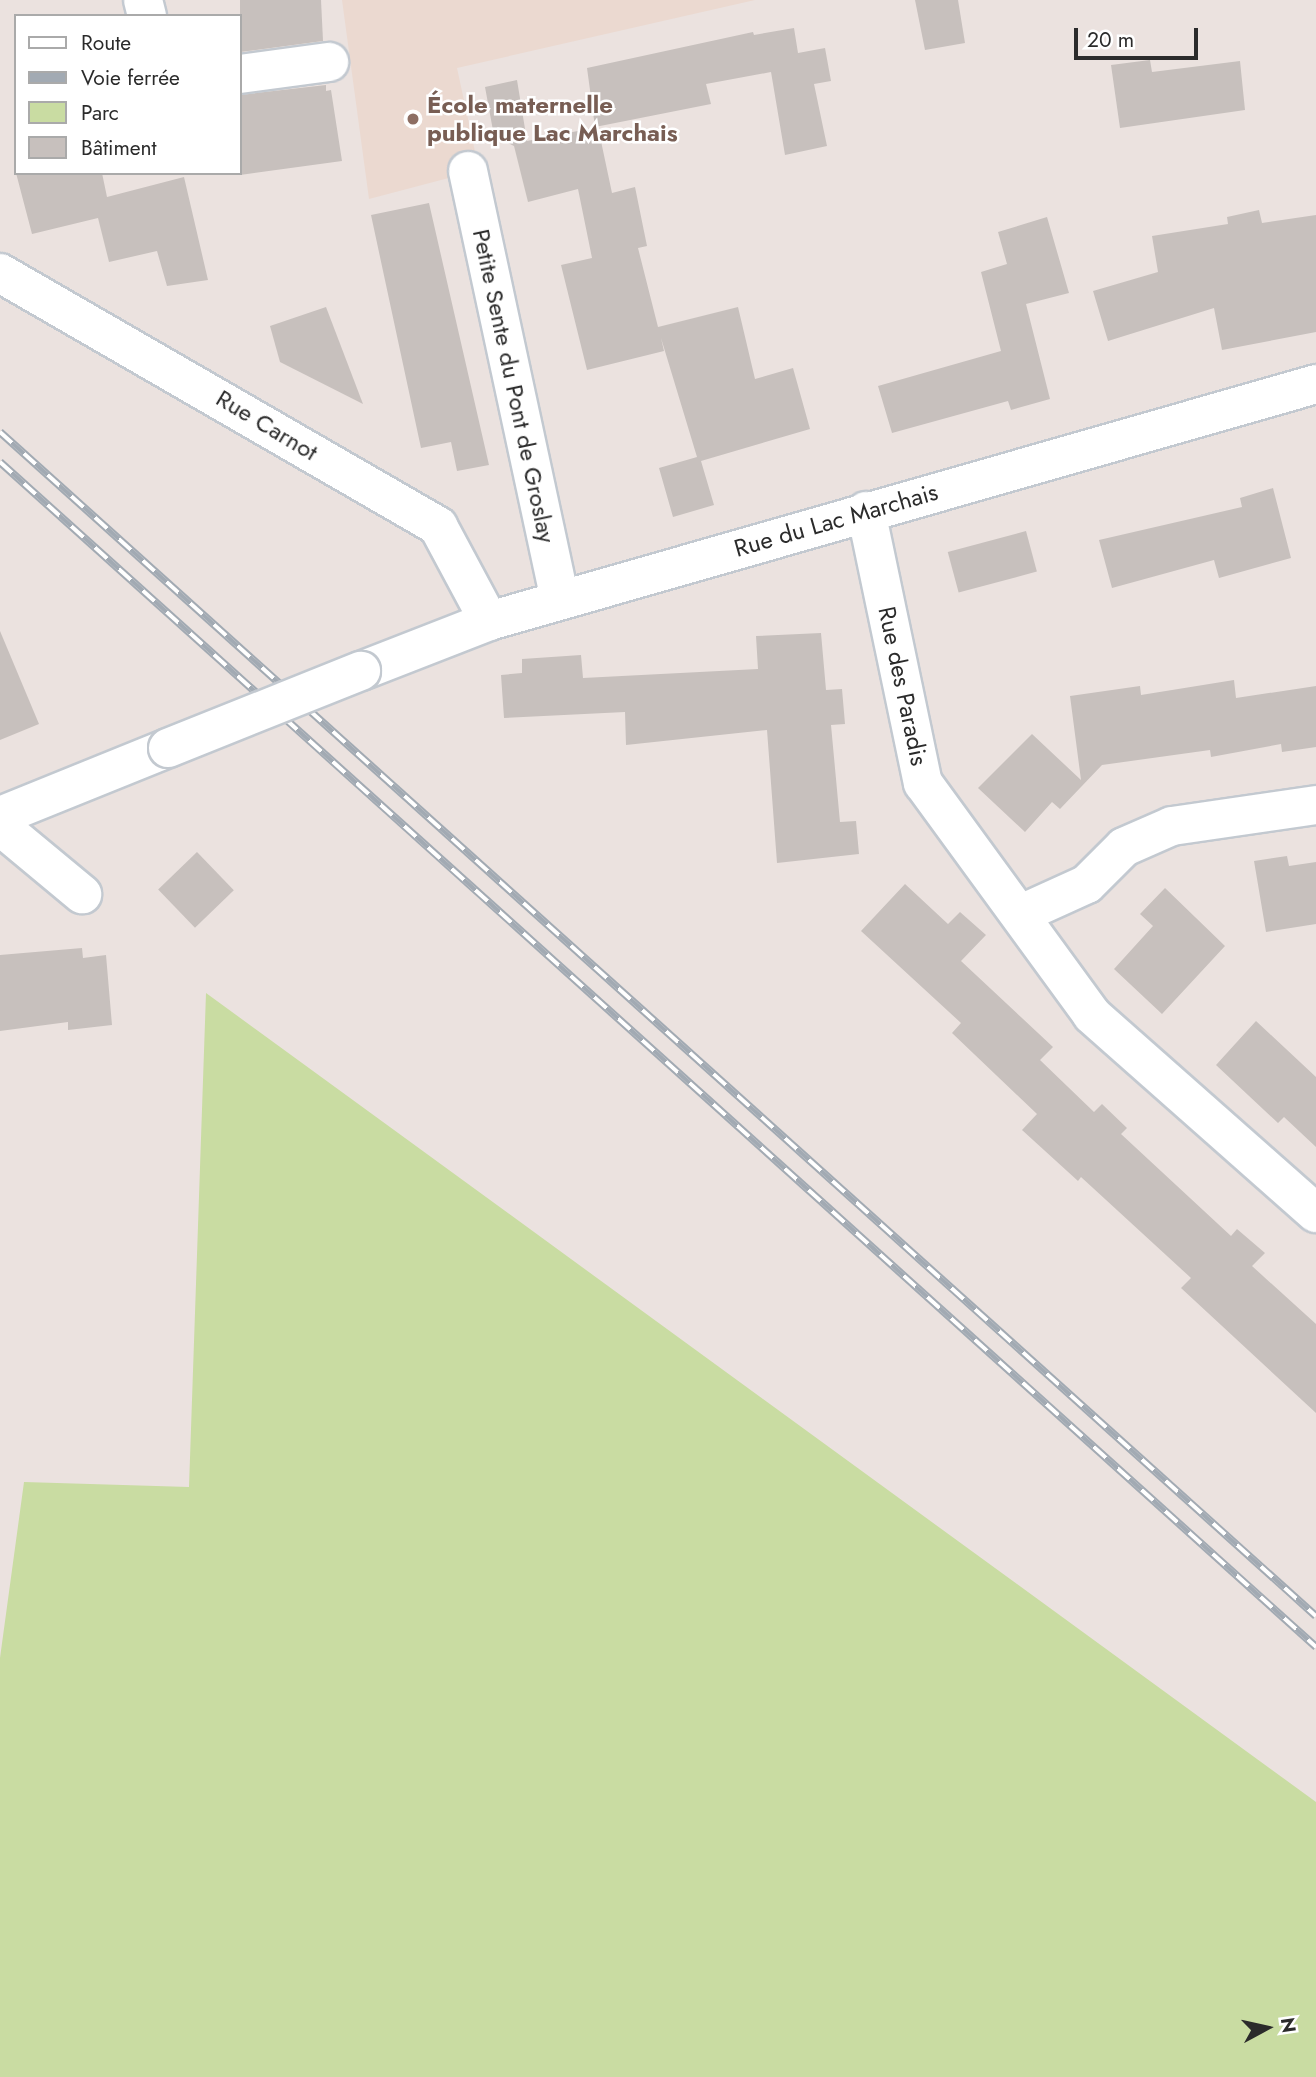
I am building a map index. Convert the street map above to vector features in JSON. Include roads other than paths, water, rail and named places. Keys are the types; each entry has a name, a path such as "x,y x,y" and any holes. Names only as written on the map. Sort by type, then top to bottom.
{"street":[{"path":"242,74 329,62"},
{"name":"Petite Sente du Pont de Groslay","path":"468,171 560,600"},
{"name":"Rue Carnot","path":"0,273 438,526 489,621"},
{"name":"Rue du Lac Marchais","path":"0,816 489,621 1316,384"},
{"name":"Rue des Paradis","path":"866,511 923,783 1092,1015 1316,1213"},
{"path":"1021,914 1087,884 1124,847 1172,826 1316,805"},
{"path":"0,826 82,894"}],"railway":[{"path":"0,432 1316,1616"},
{"path":"0,462 1316,1647"}],"place":[{"name":"École maternelle publique Lac Marchais","path":"413,119"}]}
